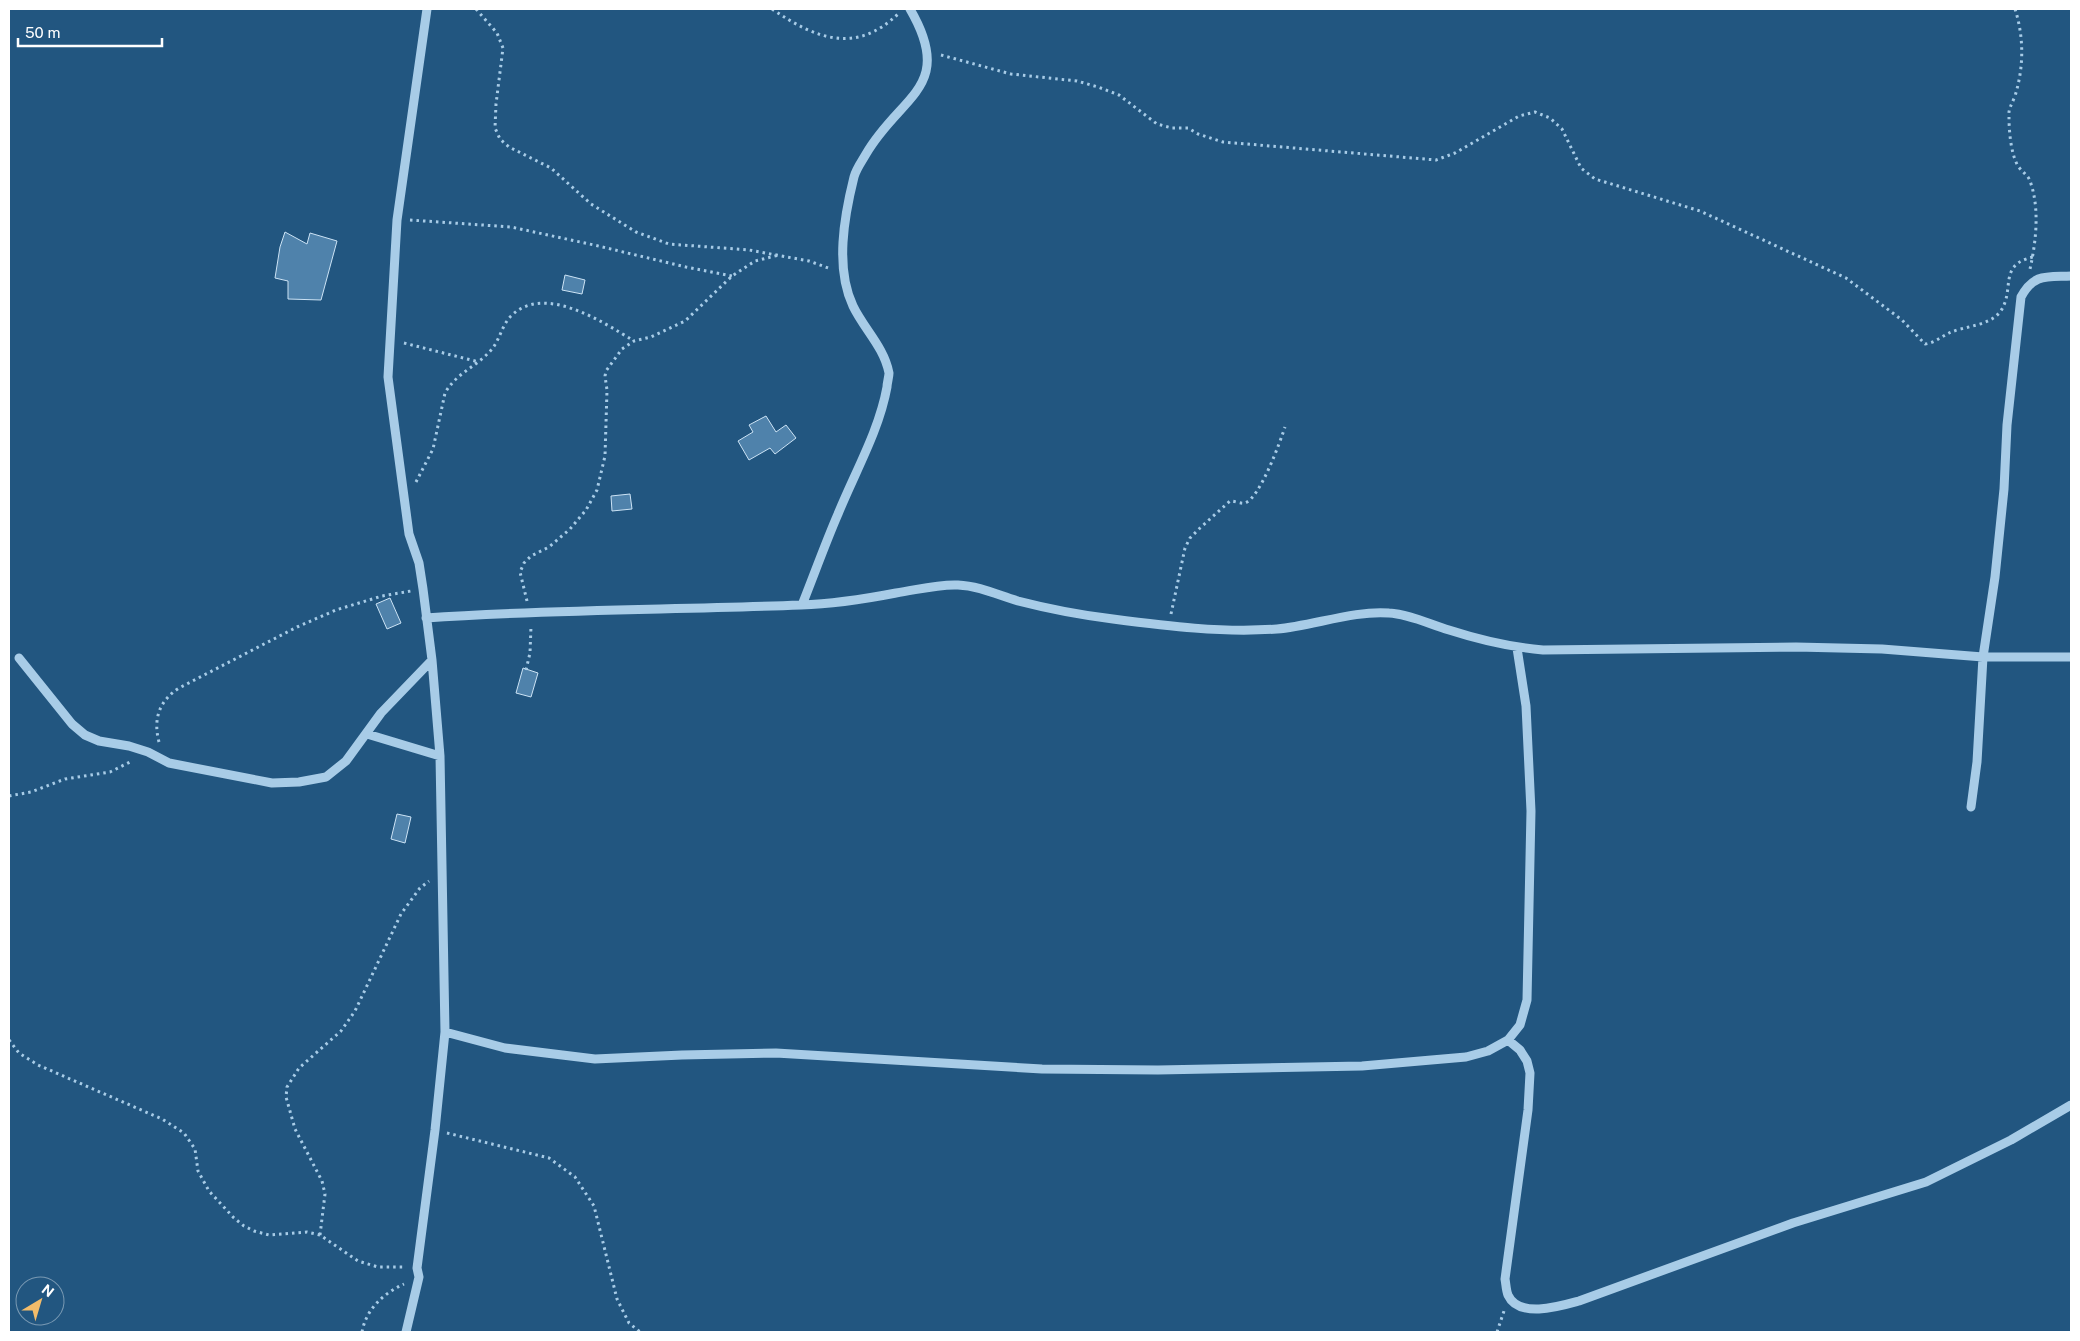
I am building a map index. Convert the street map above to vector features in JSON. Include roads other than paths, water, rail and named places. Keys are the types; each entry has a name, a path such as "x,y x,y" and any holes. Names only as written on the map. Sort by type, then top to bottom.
{"street":[{"path":"406,1332 418,1272 436,1130 445,1032 440,756 432,660 419,563 409,534 403,498 388,377 388,340 397,220 426,9"},
{"path":"802,605 882,412 889,374 878,346 853,306 843,273 842,248 854,175 877,135 915,94 926,74 929,52 920,26 910,9"},
{"path":"1971,807 1977,762 1983,657 1995,577 2002,509 2006,425 2021,297 2028,285 2035,280 2071,276"},
{"path":"426,618 530,612 802,605 876,597 940,585 961,585 981,588 1044,608 1078,615 1241,631 1279,629 1316,624 1369,613 1390,613 1413,618 1476,639 1517,648 1567,650 1796,647 1882,649 1983,657 2071,657"},
{"path":"445,1032 505,1048 595,1059 776,1053 1042,1069 1158,1070 1362,1066 1466,1057 1488,1051 1508,1040 1520,1025 1527,1000 1531,820 1526,706 1517,648"},
{"path":"19,658 72,724 85,735 99,741 129,746 148,752 169,763 272,783 298,782 326,777 346,760 381,713 432,660"},
{"path":"367,734 440,756"},
{"path":"1508,1040 1520,1050 1527,1061 1530,1073 1528,1110 1505,1279 1509,1296 1518,1306 1530,1309 1546,1310 1579,1301 1793,1223 1926,1182 2011,1140 2071,1105"}]}
